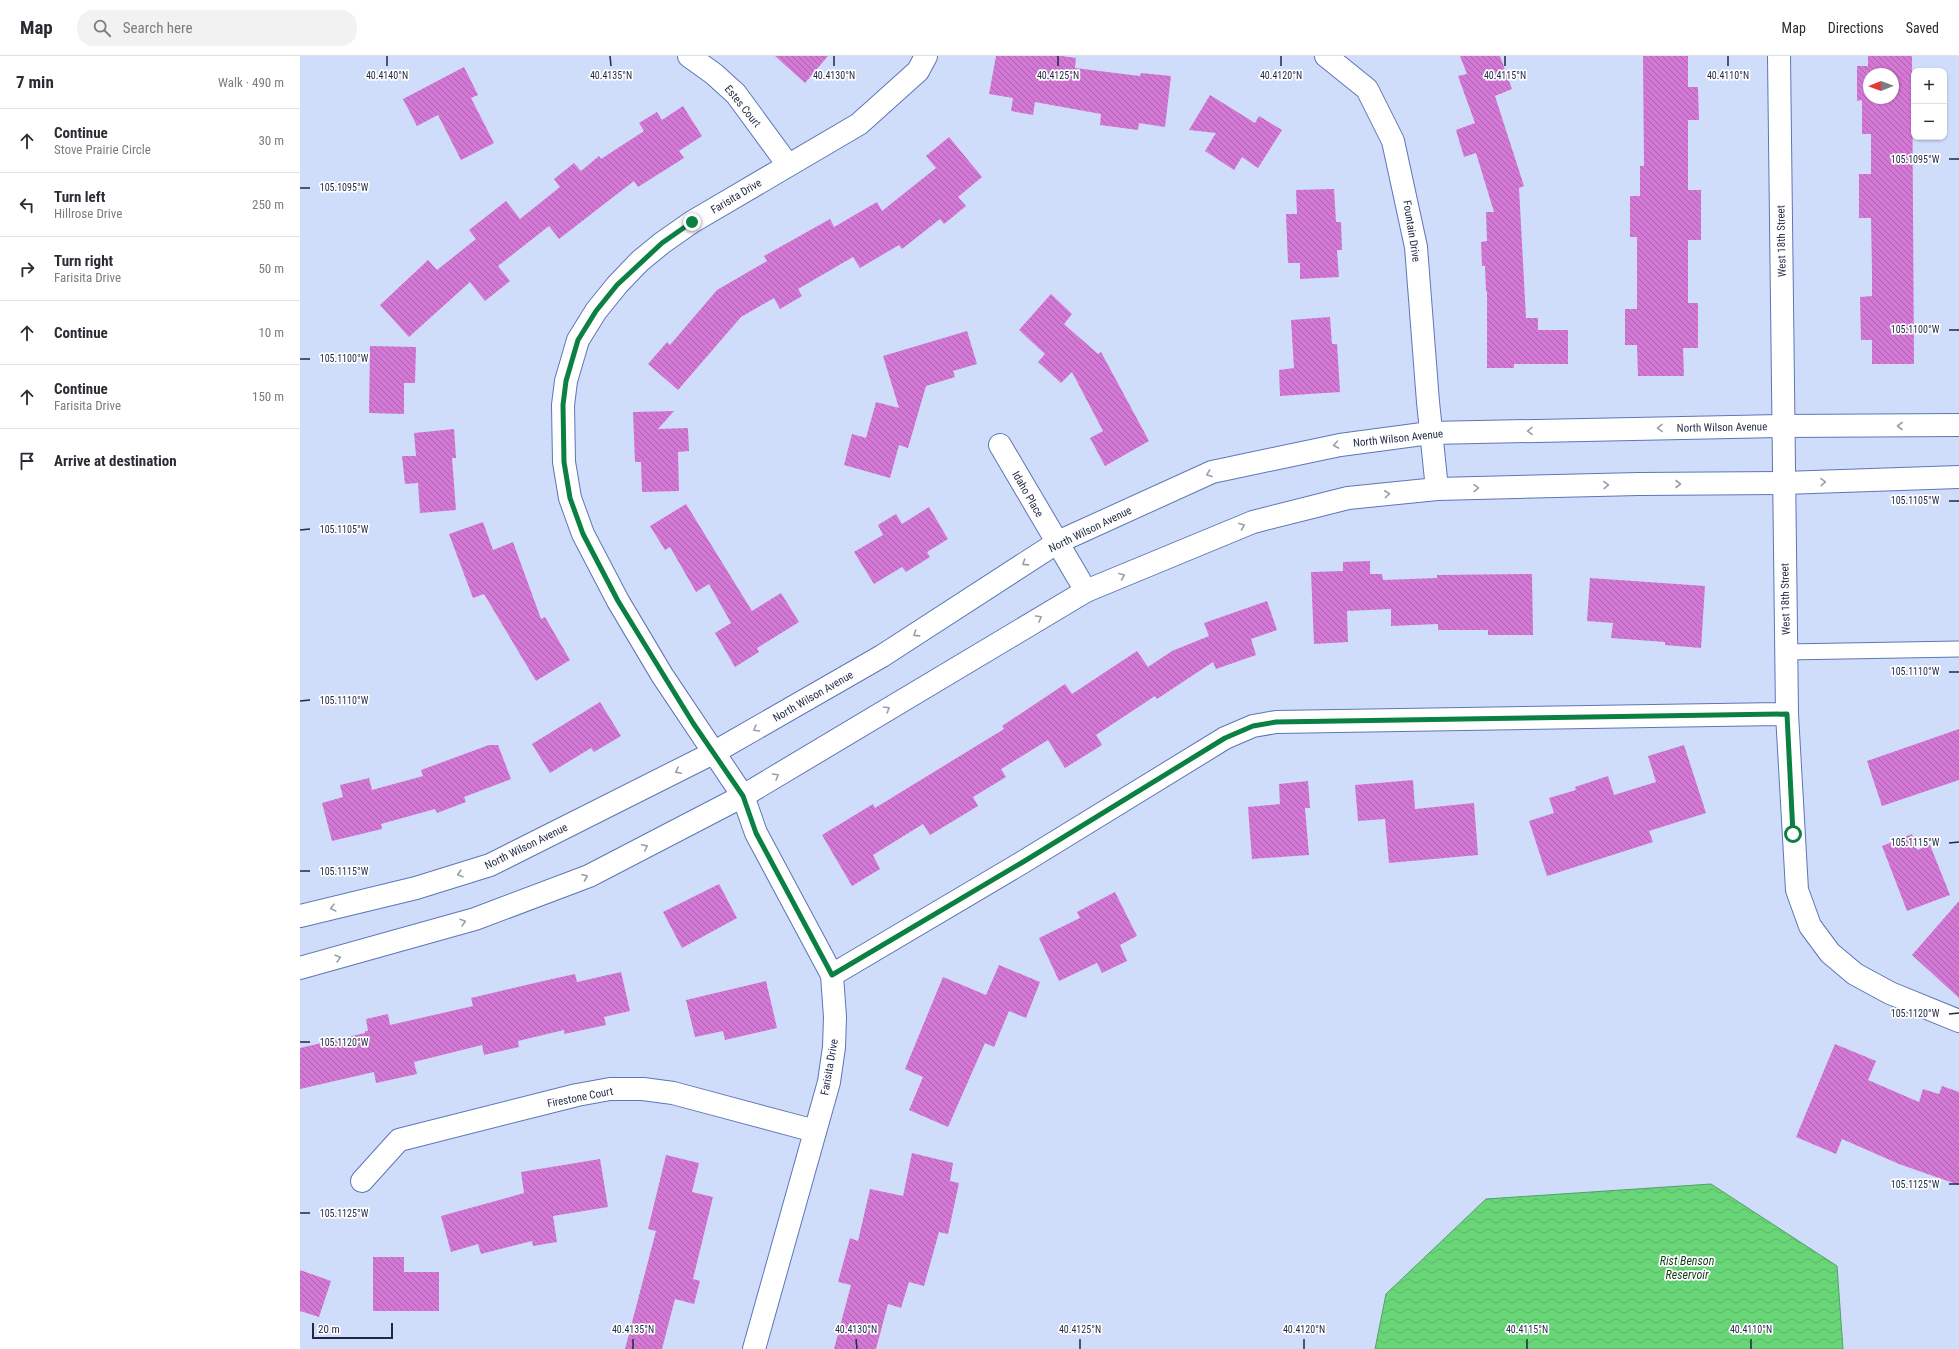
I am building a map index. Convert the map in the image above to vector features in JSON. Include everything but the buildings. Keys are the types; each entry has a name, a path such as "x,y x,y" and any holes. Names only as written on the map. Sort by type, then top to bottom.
{"street":[{"name":"Estes Court","path":"689,56 714,74 736,94 788,165"},
{"name":"Farisita Drive","path":"754,1349 829,1082 834,1047 835,1017 832,975 756,833 743,796 713,754 662,675 618,601 583,534 570,498 564,462 563,405 566,381 578,340 592,317 617,285 640,261 662,243 692,222 859,124 918,71 926,56"},
{"name":"Fountain Drive","path":"1326,56 1367,89 1393,142 1416,247 1430,433 1437,489"},
{"name":"West 18th Street","path":"1779,56 1787,714 1797,890 1810,926 1830,953 1855,974 1890,993 1959,1021"},
{"name":"North Wilson Avenue","path":"300,916 416,888 490,865 713,754 882,656 1058,542 1212,472 1340,444 1430,433 1783,426 1959,425"},
{"name":"Idaho Place","path":"1000,445 1086,592"},
{"path":"300,968 475,919 588,876 743,796 1086,592 1253,522 1348,498 1437,489 1639,484 1784,483 1959,477"},
{"path":"832,975 1023,862 1225,738 1253,726 1276,722 1787,714"},
{"name":"Firestone Court","path":"362,1181 399,1140 570,1097 610,1089 643,1089 673,1093 815,1131"}],"lane":[{"path":"1786,652 1959,649"}],"water":[{"name":"Rist Benson Reservoir","path":"1711,1184 1837,1266 1843,1349 1375,1349 1386,1294 1486,1199"}],"route":[{"path":"692,222 662,243 640,261 617,285 596,311 578,340 566,381 563,405 564,462 570,498 583,534 618,601 662,675 743,796 756,833 832,975 1023,862 1225,738 1253,726 1276,722 1787,714 1793,834"}]}
